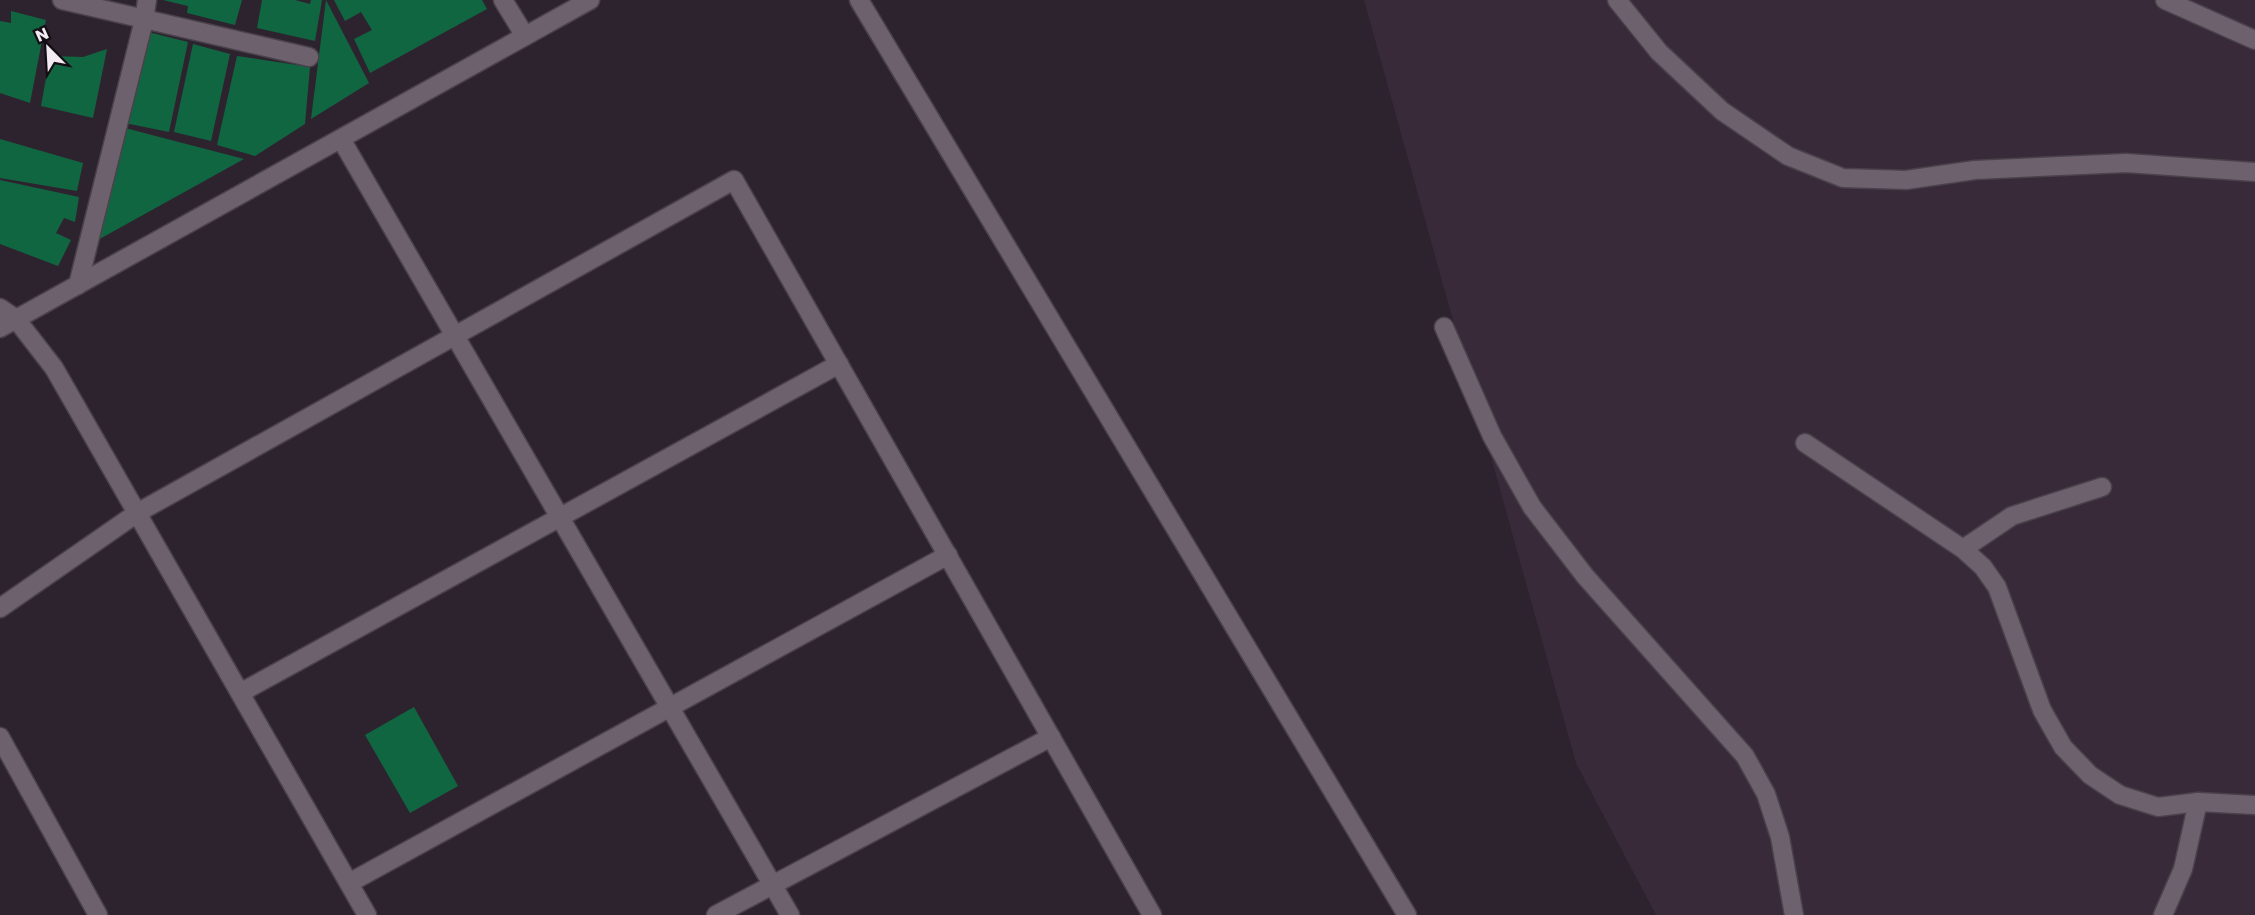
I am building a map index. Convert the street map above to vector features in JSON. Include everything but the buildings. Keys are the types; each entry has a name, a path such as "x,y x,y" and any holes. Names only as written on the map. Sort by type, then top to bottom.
{"street":[{"path":"62,0 309,57"},
{"path":"78,285 147,0"},
{"path":"503,0 525,36"},
{"path":"0,328 590,0"},
{"path":"859,0 1407,915"},
{"path":"1617,0 1659,52 1722,111 1788,156 1843,178 1906,180 1975,170 2126,163 2255,172"},
{"path":"2165,0 2255,40"},
{"path":"341,139 790,915"},
{"path":"0,608 137,513 734,180 1152,915"},
{"path":"0,308 16,319 54,368 367,915"},
{"path":"1444,327 1492,436 1532,507 1585,576 1745,756 1766,794 1780,837 1794,915"},
{"path":"240,693 839,364"},
{"path":"1805,443 1963,549 1983,567 1997,587 2042,710 2063,747 2090,775 2120,795 2158,807 2199,802 2255,806"},
{"path":"1963,549 2012,516 2102,486"},
{"path":"349,883 948,555"},
{"path":"0,737 98,915"},
{"path":"716,915 1051,737"},
{"path":"2163,915 2183,869 2199,802"}],"shaded area":[{"path":"1364,0 2255,0 2255,915 1656,915 1576,763"}]}
